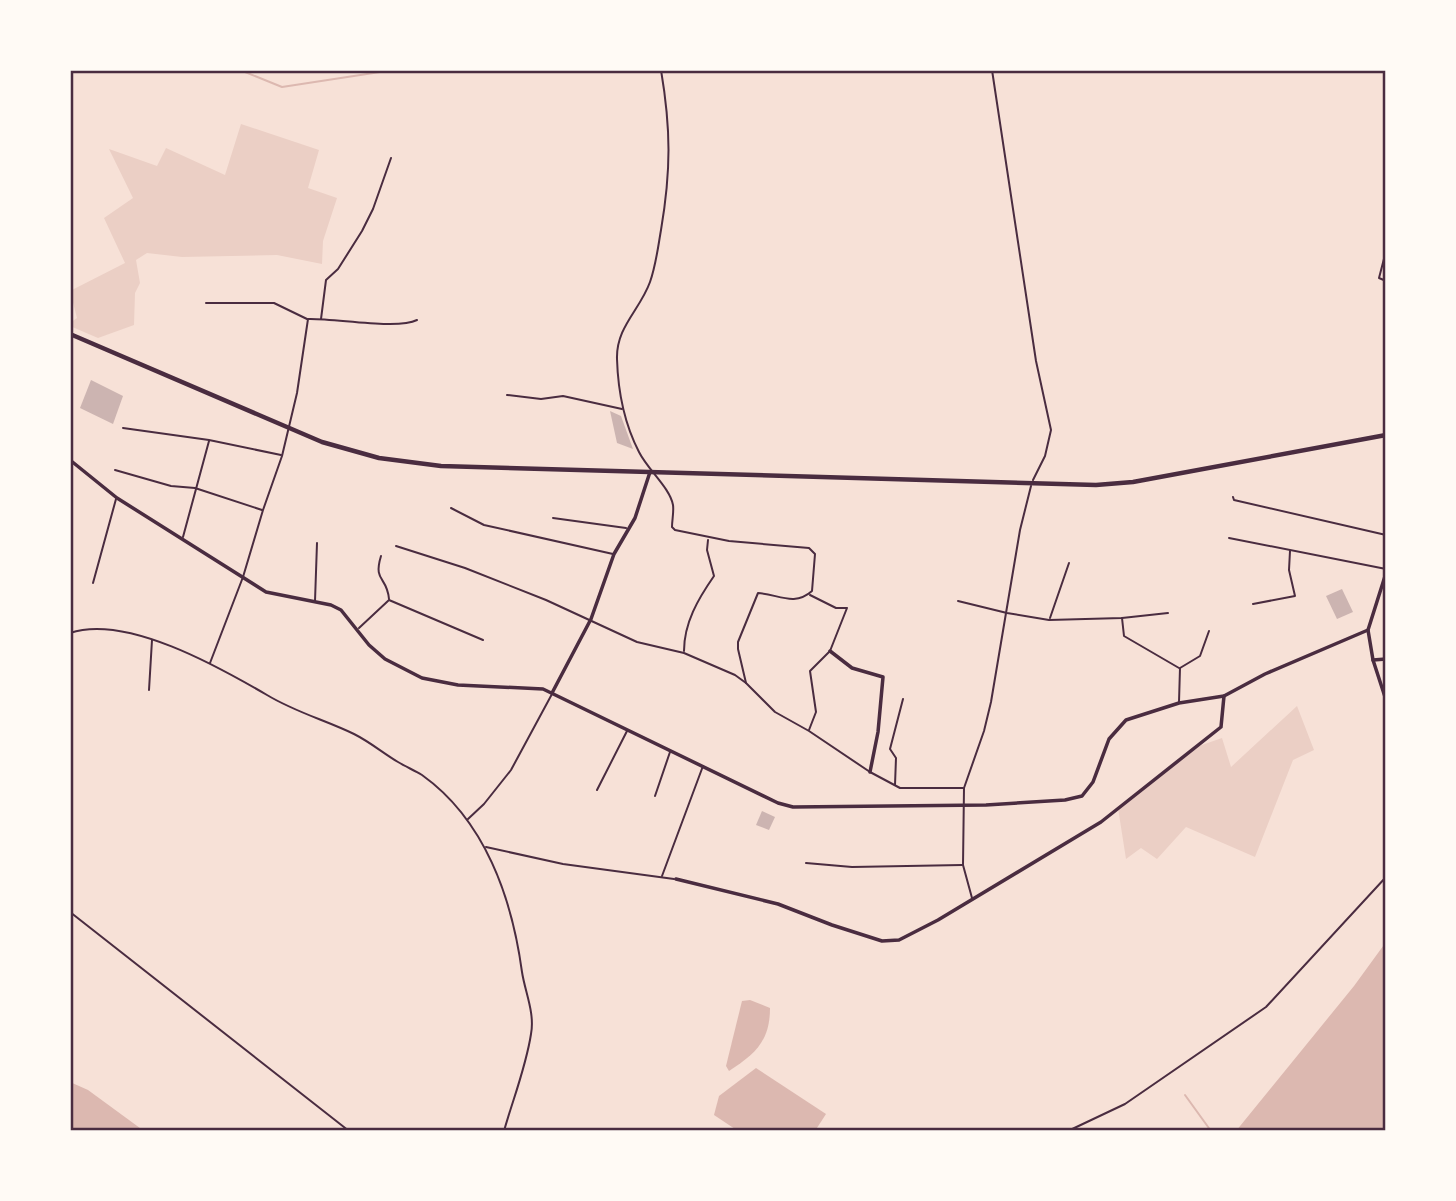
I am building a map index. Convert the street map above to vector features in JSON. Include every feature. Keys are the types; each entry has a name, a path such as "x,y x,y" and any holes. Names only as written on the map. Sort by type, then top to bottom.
{"street":[{"path":"70,334 339,448 398,461 486,468 1096,485 1133,482 1386,435"},
{"path":"70,460 117,498 243,577 276,595 341,610 369,645 386,659 422,678 458,685 532,687 552,693 778,803 793,807 965,805 1042,802 1083,796 1093,782 1104,748 1126,720 1179,703 1224,696 1265,674 1368,630"},
{"path":"552,693 591,619 614,554 644,496 650,472"},
{"path":"1386,571 1368,630 1373,660 1386,700"},
{"path":"830,651 852,668 883,677 878,732 870,772"},
{"path":"1373,660 1386,659"},
{"path":"676,879 778,904 832,925 892,942 912,934 1101,822 1221,727 1224,696"}],"lane":[{"path":"661,70 670,164 667,195 649,284 621,331 617,355 619,392 629,429 650,472 662,483 673,502 672,527 675,530 708,538 809,548 815,554 812,591 809,594 786,600 758,593 738,642 746,683"},
{"path":"972,899 963,865 964,789 989,712 1020,530 1032,483 1045,456 1051,430 1036,362 992,70"},
{"path":"320,320 326,280 338,269 362,231 373,209 391,158"},
{"path":"1386,251 1379,278 1386,281"},
{"path":"206,303 274,303 308,319 320,320 327,318 413,323 417,320"},
{"path":"209,663 243,577 262,510 282,456 297,393 308,319"},
{"path":"507,395 541,399 563,396 623,409"},
{"path":"123,428 209,440 282,456"},
{"path":"182,539 209,440"},
{"path":"115,470 170,486 195,488 262,510"},
{"path":"93,583 117,498"},
{"path":"1233,498 1386,535"},
{"path":"451,508 484,525 614,554"},
{"path":"553,517 628,529"},
{"path":"684,653 684,636 688,621 714,576 707,550 708,538"},
{"path":"1229,538 1386,571"},
{"path":"315,602 317,543"},
{"path":"396,546 465,568 591,619 638,642 684,653 735,675 775,712 895,786 964,789"},
{"path":"1253,604 1295,596 1289,570 1290,550"},
{"path":"381,556 376,570 387,587 389,600"},
{"path":"1049,620 1069,563"},
{"path":"809,594 836,608 847,608 830,651 810,671 816,712 809,731"},
{"path":"358,629 389,600"},
{"path":"389,600 483,640"},
{"path":"958,601 1049,620 1122,618 1168,613"},
{"path":"1122,618 1124,636 1180,668"},
{"path":"70,633 85,629 122,631 152,639 225,670 289,708 376,746 438,788 467,820 485,847 506,895 517,932 532,1021 531,1034 504,1131"},
{"path":"1180,668 1200,656 1209,631"},
{"path":"149,690 152,639"},
{"path":"1179,703 1180,668"},
{"path":"467,820 484,804 511,770 552,693"},
{"path":"895,786 896,758 890,749 903,699"},
{"path":"597,790 627,730"},
{"path":"655,796 671,751"},
{"path":"662,877 702,766"},
{"path":"485,847 563,864 676,879"},
{"path":"806,863 852,867 963,865"}],"path":[{"path":"1068,1131 1125,1104 1266,1007 1386,877"},
{"path":"70,912 349,1131"}],"shaded area":[{"path":"241,124 319,150 308,188 337,198 323,241 322,264 277,255 182,257 147,253 136,260 140,283 135,293 134,325 98,338 70,326 77,318 70,291 125,263 104,218 133,198 109,149 157,166 166,148 225,175"},
{"path":"1297,706 1314,750 1293,760 1255,857 1186,827 1157,859 1141,848 1126,859 1118,808 1199,746 1222,738 1231,767"},
{"path":"1386,942 1386,1126 1382,1131 1236,1131 1354,986"},
{"path":"750,1000 770,1008 767,1029 759,1046 729,1071 726,1066 742,1001"},
{"path":"756,1068 826,1114 815,1131 738,1131 714,1115 719,1096"},
{"path":"70,1082 88,1090 144,1131 70,1131"}],"building":[{"path":"91,380 123,396 113,424 80,408"},
{"path":"610,411 621,416 633,449 617,443"},
{"path":"1342,589 1353,612 1337,619 1326,596"},
{"path":"762,811 775,817 769,830 756,825"}],"waterway":[{"path":"240,70 282,87 393,70"},
{"path":"1185,1095 1211,1131"}]}
